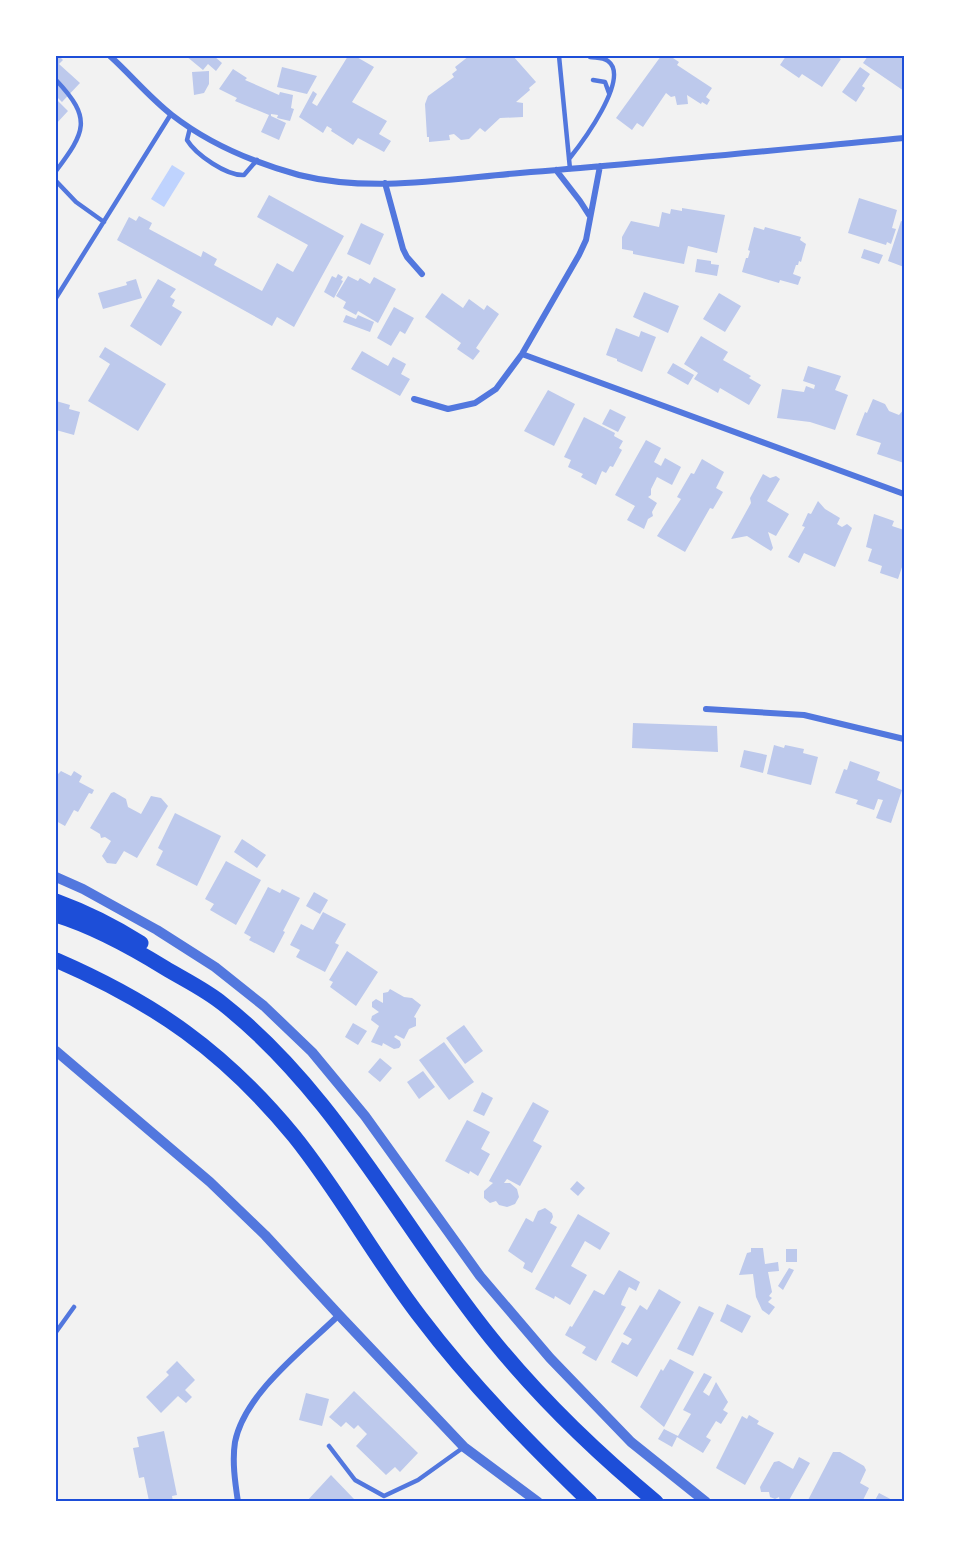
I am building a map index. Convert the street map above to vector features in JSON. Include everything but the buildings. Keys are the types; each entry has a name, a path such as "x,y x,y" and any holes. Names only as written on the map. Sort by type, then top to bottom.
{"highway":[{"path":"56,901 83,911 119,929 185,972 207,994"},
{"path":"56,915 123,944 223,1004 289,1067 321,1102 493,1340 585,1440 656,1502"},
{"path":"56,960 117,988 180,1027 218,1056 250,1088 294,1136 420,1318 506,1418 590,1502"}],"street":[{"path":"110,56 171,114 190,128 279,169 327,181 385,183 461,179 904,138"},
{"path":"414,399 448,409 475,403 496,389 522,354 586,240 600,166"},
{"path":"556,170 590,216"},
{"path":"385,183 403,249 422,274"},
{"path":"522,354 904,494"},
{"path":"706,709 804,715 904,739"},
{"path":"56,877 157,930 215,968 264,1006 312,1052 365,1116 480,1276 549,1358 631,1442 706,1502"},
{"path":"56,1051 210,1182 265,1235 464,1447 538,1502"},
{"path":"238,1502 234,1459 236,1442 247,1410 264,1387 339,1316"}],"lane":[{"path":"559,56 570,169"},
{"path":"569,159 594,122 614,83 613,67 604,59 590,57"},
{"path":"56,80 77,105 80,120 80,135 76,144 56,171"},
{"path":"593,80 605,82 610,94"},
{"path":"56,298 171,114"},
{"path":"190,128 188,140 193,149 229,171 244,175 257,160"},
{"path":"56,181 76,202 105,222"},
{"path":"56,1332 74,1307"},
{"path":"329,1446 355,1480 384,1496 418,1480 464,1447"}],"water":[{"path":"172,165 185,173 164,207 151,199"}]}
